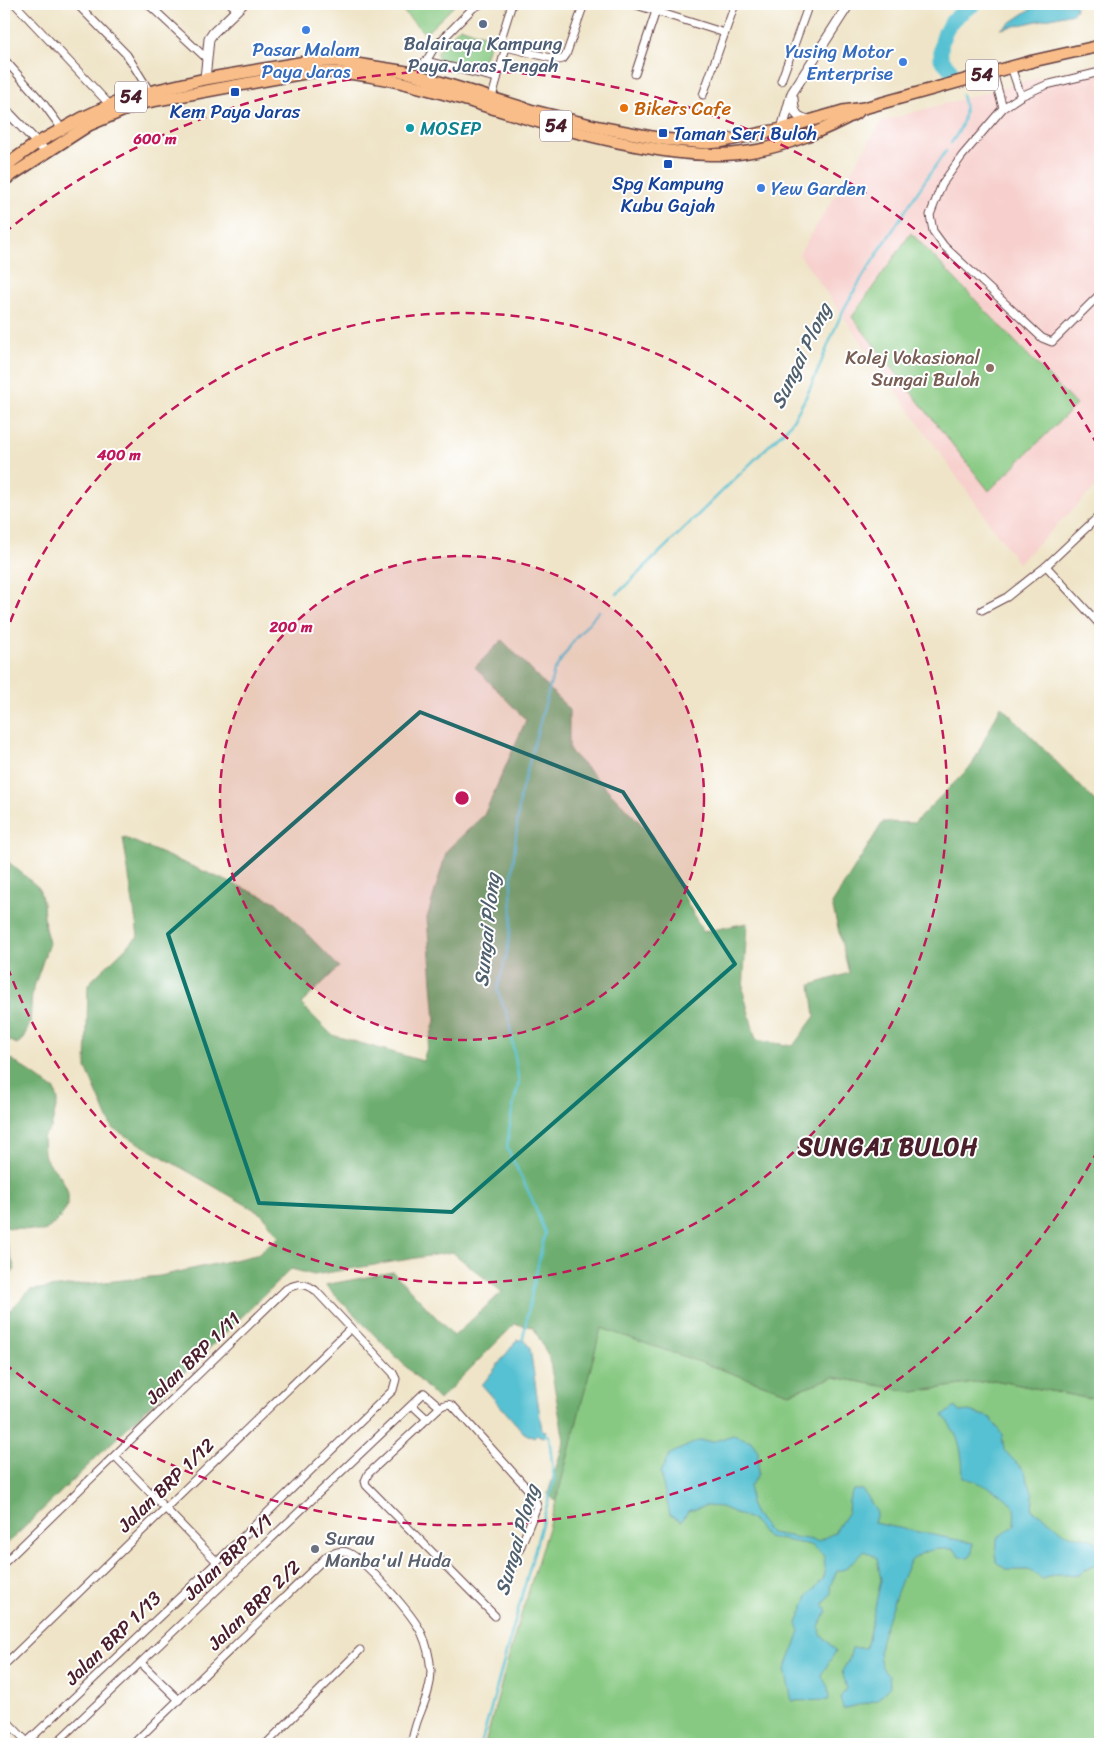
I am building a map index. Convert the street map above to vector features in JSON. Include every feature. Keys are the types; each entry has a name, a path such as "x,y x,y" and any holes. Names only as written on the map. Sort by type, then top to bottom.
{"highway":[{"name":"54","path":"4,180 62,129 110,105 150,92 205,79 311,61 337,61 418,75 530,110 599,127 662,139 719,142 782,129 843,111 864,108 993,72 1100,46"},
{"name":"54","path":"4,167 89,125 141,104 310,72 333,71 416,86 598,138 698,155 749,152 778,145 833,125 864,108"},
{"path":"698,155 759,144 774,139 782,129 788,133 797,134 833,125"}],"street":[{"path":"15,4 110,105"},
{"path":"77,4 127,55 150,92"},
{"path":"148,4 206,58"},
{"path":"418,75 434,48 473,8 481,4"},
{"path":"492,97 506,47 502,39 511,4"},
{"path":"506,47 559,60 563,59 584,4"},
{"path":"634,4 725,32"},
{"path":"703,95 735,4"},
{"path":"781,81 809,4"},
{"path":"782,129 792,93 849,4"},
{"path":"205,79 209,39 237,6"},
{"path":"635,74 656,11"},
{"path":"4,59 43,103 62,129"},
{"path":"425,61 497,78"},
{"path":"1011,68 1021,96"},
{"path":"993,72 1003,108"},
{"path":"1100,72 1046,85 1021,96 1003,108 962,156 942,184 930,215 933,231 944,246 1042,338 1052,342 1100,294"},
{"path":"792,93 793,107 796,113 801,118 814,120"},
{"path":"4,108 42,147"},
{"path":"982,610 1007,597 1046,566 1100,515"},
{"path":"1046,566 1100,625"},
{"name":"Jalan BRP 1/11","path":"4,1563 286,1289 295,1285 308,1285 315,1290 393,1373 396,1379 393,1390"},
{"name":"Jalan BRP 1/12","path":"4,1665 350,1329"},
{"name":"Jalan BRP 1/13","path":"28,1743 393,1390"},
{"name":"Jalan BRP 1/1","path":"55,1744 424,1393 440,1407"},
{"path":"494,1616 366,1485 365,1481 368,1474 440,1407 450,1404 454,1407 537,1501 537,1506 510,1573"},
{"path":"412,1405 427,1419"},
{"path":"114,1456 217,1562"},
{"name":"Jalan BRP 2/2","path":"133,1744 328,1556 343,1551 350,1553 384,1585 409,1613 423,1635 431,1673 429,1693 410,1744"},
{"path":"266,1744 360,1650"},
{"path":"140,1663 179,1700"},
{"path":"4,1718 28,1743"}],"highlighted area":[{"path":"420,712 623,792 735,964 452,1212 259,1203 168,934"}],"shaded area":[{"name":"Kolej Vokasional Sungai Buloh","path":"1100,64 1100,483 1018,563 799,254 882,121 1024,82"}],"green space":[{"path":"396,4 456,4 425,34"},
{"path":"460,27 492,38 480,71 438,60 437,52"},
{"path":"911,233 1076,405 989,491 852,317"},
{"path":"502,640 569,709 569,750 650,833 703,932 747,923 743,991 756,1040 793,1046 815,1016 811,985 849,973 832,904 883,822 914,823 972,765 1001,706 1100,806 1100,1396 1086,1398 994,1380 914,1392 834,1377 789,1393 601,1328 556,1502 548,1494 564,1441 549,1357 533,1327 515,1324 439,1400 325,1285 393,1272 454,1336 502,1292 452,1252 314,1275 291,1269 4,1547 4,1316 30,1290 160,1276 256,1255 279,1237 262,1214 112,1128 86,1068 88,984 138,936 123,837 276,902 339,967 301,1004 332,1035 423,1061 435,1021 427,918 447,850 484,815 526,720 475,667"},
{"path":"4,858 39,888 49,943 32,993 30,1024 22,1040 17,1044 4,1038 4,994 7,960 4,957"},
{"path":"4,1054 55,1090 58,1100 51,1128 43,1137 44,1152 46,1160 65,1185 68,1201 63,1214 44,1232 4,1227"},
{"path":"4,1237 15,1269 4,1284"},
{"path":"601,1327 789,1393 834,1377 914,1392 994,1380 1086,1398 1100,1396 1100,1744 485,1744 513,1641 556,1502"}],"water":[{"path":"1038,4 1075,4 1076,9 1073,13 1001,29"},
{"path":"517,1340 524,1340 530,1348 542,1430 546,1431 544,1437 537,1435 534,1438 524,1433 482,1385"},
{"path":"956,1407 960,1412 969,1411 991,1418 1002,1435 1004,1450 1025,1472 1033,1495 1032,1510 1049,1520 1064,1533 1094,1540 1100,1549 1100,1563 1079,1575 1057,1575 1042,1579 1029,1570 1007,1570 996,1562 997,1538 1014,1526 1014,1509 1011,1503 999,1493 963,1477 962,1458 957,1437 943,1415"},
{"path":"733,1435 751,1441 758,1451 758,1474 750,1486 750,1504 756,1516 770,1533 818,1541 834,1533 848,1512 849,1500 853,1490 862,1490 877,1513 874,1523 973,1543 972,1554 969,1558 960,1557 954,1549 936,1549 926,1551 911,1561 894,1601 880,1644 880,1661 889,1676 890,1686 877,1700 843,1709 840,1697 847,1689 842,1671 849,1659 852,1648 866,1648 881,1580 877,1558 865,1551 845,1569 837,1571 830,1586 831,1593 823,1605 827,1612 819,1626 821,1634 836,1651 821,1675 828,1687 829,1700 792,1701 785,1670 800,1632 797,1623 808,1596 823,1579 824,1556 811,1545 767,1537 752,1520 721,1507 705,1506 688,1511 682,1521 670,1515 660,1472 670,1454 698,1441 715,1441"}],"waterway":[{"name":"Sungai Plong","path":"951,70 941,59 942,41 948,26 953,20 975,4"},
{"name":"Sungai Plong","path":"951,143 959,131 963,120 964,102 962,95"},
{"name":"Sungai Plong","path":"617,594 788,427 805,399 850,298 931,171 946,151"},
{"name":"Sungai Plong","path":"522,1343 545,1233 532,1199 507,1148 511,1116 519,1081 508,1016 497,990 507,954 512,918 511,886 520,796 554,671 574,640 599,611"},
{"name":"Sungai Plong","path":"481,1744 554,1480 549,1436 543,1434"}],"place":[{"name":"Balairaya Kampung Paya Jaras Tengah","path":"483,24"},
{"name":"Pasar Malam Paya Jaras","path":"306,30"},
{"name":"Yusing Motor Enterprise","path":"903,62"},
{"name":"Kem Paya Jaras","path":"235,92"},
{"name":"Bikers Cafe","path":"624,108"},
{"name":"MOSEP","path":"410,128"},
{"name":"Taman Seri Buloh","path":"663,133"},
{"name":"Spg Kampung Kubu Gajah","path":"668,164"},
{"name":"Yew Garden","path":"761,188"},
{"name":"Kolej Vokasional Sungai Buloh","path":"990,368"},
{"name":"Surau Manba'ul Huda","path":"315,1549"}],"district":[{"name":"SUNGAI BULOH","path":"888,1147"}]}
